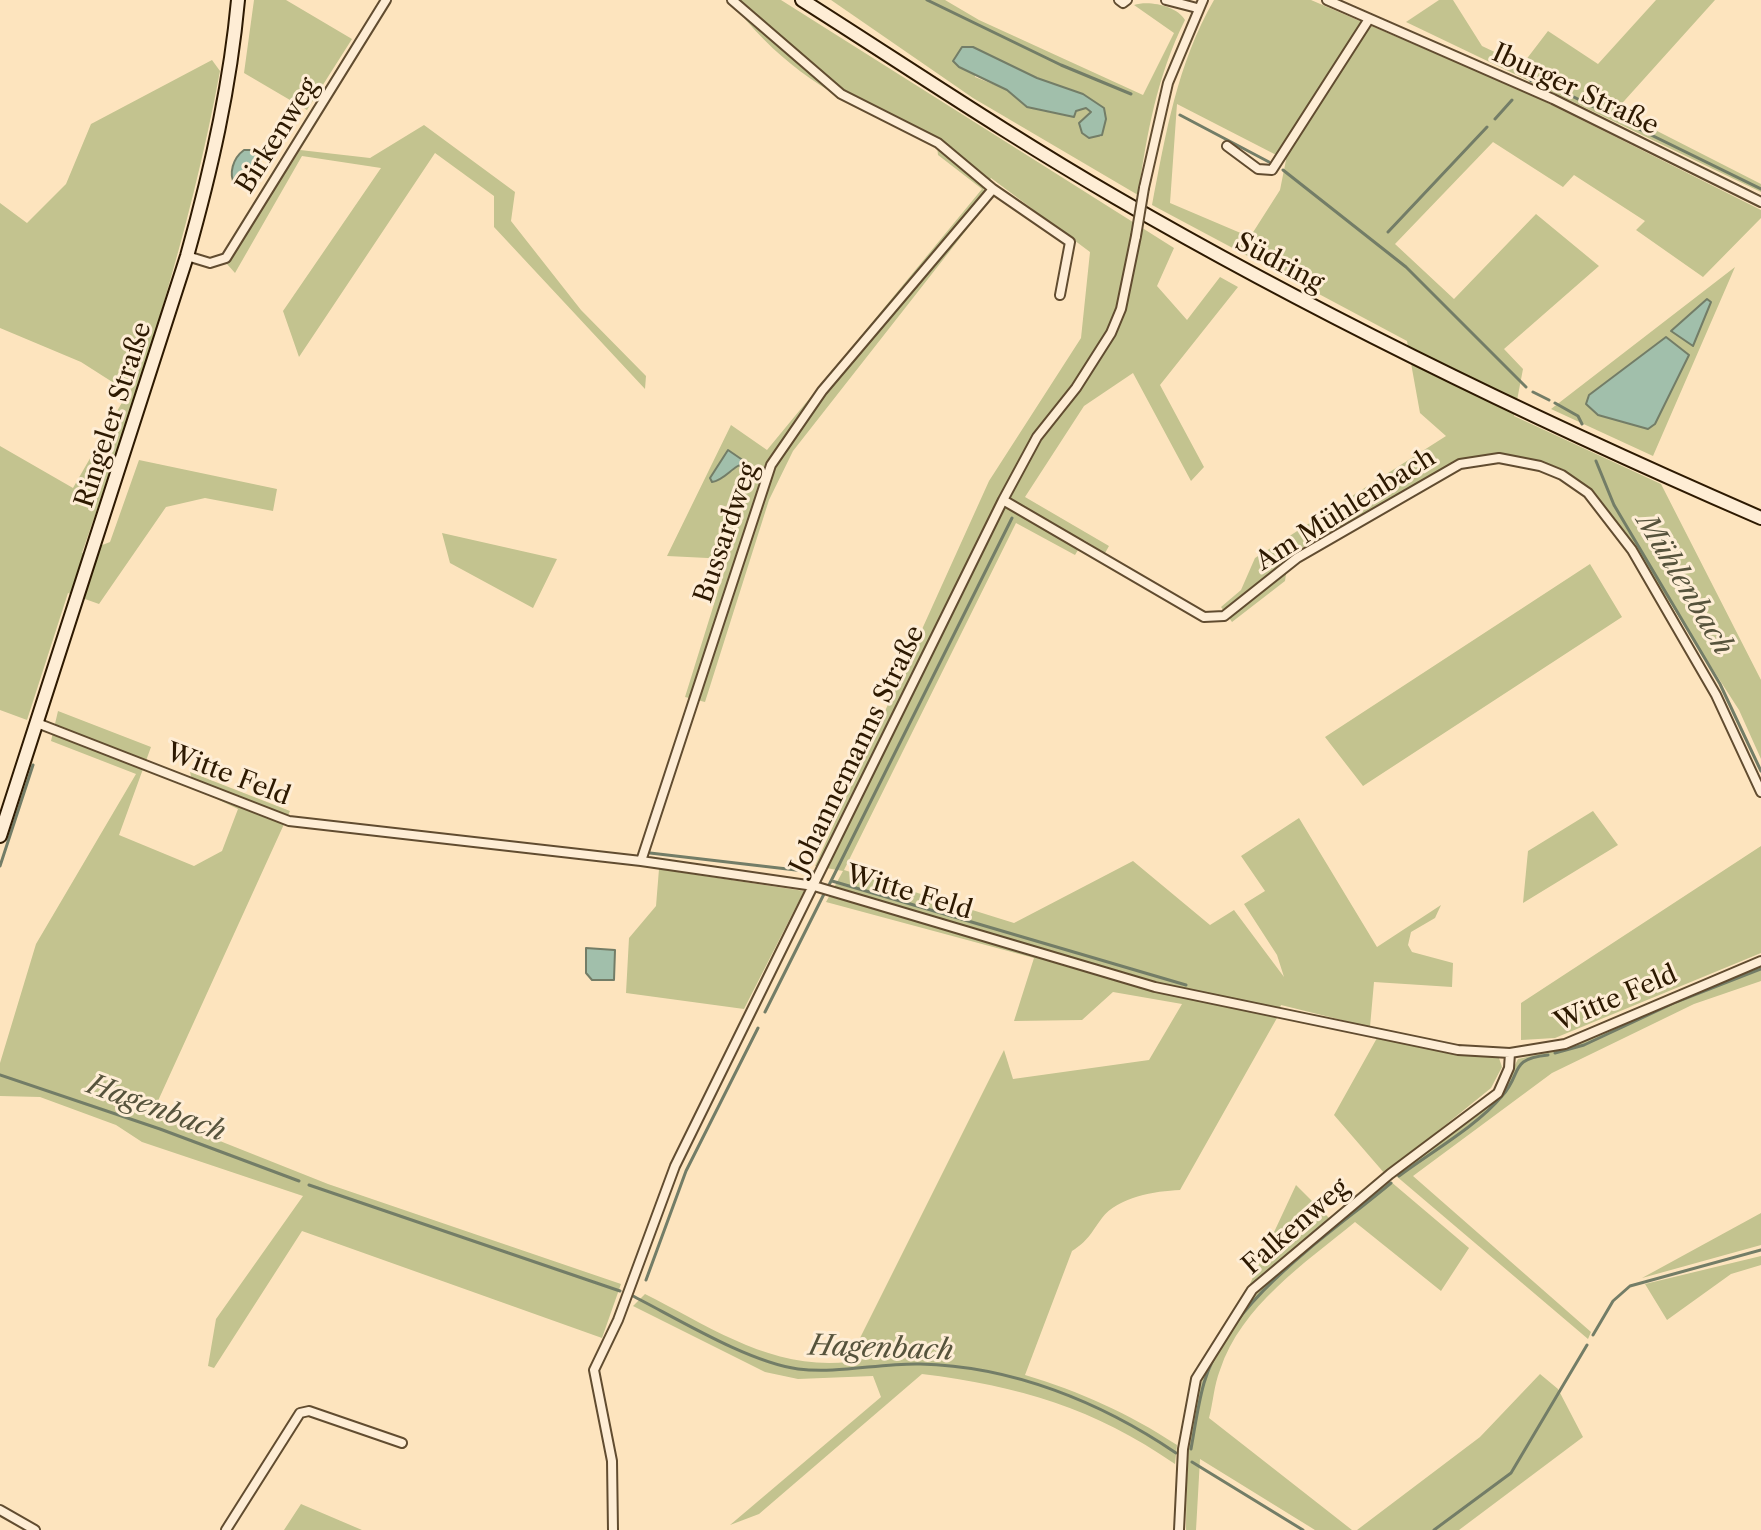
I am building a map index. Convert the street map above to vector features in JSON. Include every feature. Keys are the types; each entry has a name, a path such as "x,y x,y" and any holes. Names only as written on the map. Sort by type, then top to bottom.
{"main road":[{"name":"Ringeler Straße","path":"0,836 187,256 214,163 233,57 238,0"},
{"name":"Südring","path":"805,1 976,116 1281,290 1594,445 1761,518"}],"street":[{"name":"Birkenweg","path":"187,256 210,263 226,258 386,0"},
{"path":"732,0 841,94 938,143 993,189 1070,242 1060,295"},
{"path":"1119,0 1127,0"},
{"path":"1166,0 1200,4"},
{"name":"Iburger Straße","path":"1327,0 1553,99 1761,202"},
{"name":"Johannemanns Straße","path":"613,1530 612,1461 594,1370 618,1320 675,1166 1003,500 1037,437 1076,388 1111,333 1121,309 1159,112 1200,4"},
{"path":"1227,146 1258,169 1272,170 1369,19"},
{"name":"Bussardweg","path":"641,861 771,465 822,391 993,189"},
{"name":"Am Mühlenbach","path":"1003,500 1204,617 1224,616 1297,558 1460,464 1499,458 1540,466 1562,475 1588,493 1632,550 1716,695 1761,792"},
{"name":"Witte Feld","path":"37,723 289,821 641,861 814,886 1155,987 1458,1050 1510,1053 1565,1044 1761,961"},
{"name":"Falkenweg","path":"1179,1530 1183,1449 1196,1379 1238,1309 1252,1290 1320,1231 1498,1093 1505,1080 1510,1053"},
{"path":"226,1530 300,1413 309,1411 402,1443"},
{"path":"0,1510 35,1530"}],"green space":[{"path":"254,0 286,0 352,39 307,110 244,73"},
{"path":"730,0 781,0 1174,248 1157,286 1187,320 1220,277 1238,287 1160,385 1204,467 1191,481 1133,373 1084,406 1025,497 1109,546 1105,553 1084,540 1075,555 1016,523 844,870 1014,923 1133,861 1210,925 1234,910 1284,977 1277,955 1244,904 1265,891 1241,856 1299,818 1377,947 1441,905 1435,918 1411,932 1408,945 1412,952 1453,963 1452,987 1374,982 1370,1027 1281,1005 1277,1018 1180,1190 1149,1194 1117,1205 1072,1251 1025,1375 1104,1404 1159,1434 1177,1445 1175,1464 1115,1428 1054,1402 991,1385 922,1374 759,1514 730,1525 881,1397 873,1376 798,1379 765,1372 633,1306 645,1294 718,1332 767,1353 820,1363 848,1362 1004,1050 1013,1079 1149,1060 1182,1004 1113,992 1082,1020 1014,1021 1034,958 826,902 843,871 815,866 989,481 1081,338 1090,252 991,178 983,189 993,196 793,451 769,500 705,702 685,697 728,559 667,556 731,425 767,450 982,189 938,155 936,137 893,116 887,122 801,72 764,40"},
{"path":"831,0 945,0 979,20 1143,95 1174,33 1134,5 1162,5 1176,11 1185,20 1167,62 1154,105 1138,195 973,98","holes":["973,47 1037,78 1083,94 1106,119 1101,137 1079,123 1090,116 1091,112 1086,108 1076,111 1027,107 1008,90 975,77"]},
{"path":"1214,0 1311,0 1530,94 1761,210 1761,218 1703,277 1636,230 1645,221 1574,175 1563,187 1493,142 1395,244 1454,299 1536,214 1599,266 1504,349 1523,369 1514,416 1661,484 1761,680 1761,759 1739,710 1625,533 1588,487 1543,463 1518,456 1465,458 1289,555 1285,581 1232,622 1221,607 1241,590 1255,558 1446,436 1420,413 1407,341 1152,205 1174,100 1201,24","holes":["1177,104 1286,160 1280,190 1250,237 1170,203"]},
{"path":"1439,0 1453,0 1482,46 1522,65 1548,31 1598,64 1656,0 1715,0 1616,110 1761,184 1761,192 1406,22"},
{"path":"212,60 220,71 178,254 123,434 82,553 110,542 139,460 277,489 273,511 205,498 166,507 99,604 68,593 27,720 0,710 0,446 73,488 128,392 81,362 0,328 0,203 27,223 66,184 91,124"},
{"path":"424,125 515,192 511,221 581,310 646,376 645,389 494,227 494,196 435,153 299,357 283,311 381,168 302,156 235,273 227,264 300,150 370,158"},
{"path":"1735,267 1653,456 1551,409","holes":["1666,337 1648,429 1598,415"]},
{"path":"442,533 557,559 533,608 450,563"},
{"path":"1590,564 1622,617 1363,786 1325,737"},
{"path":"58,711 151,747 119,835 194,866 222,851 238,809 194,788 190,772 290,811 152,1114 328,1184 621,1284 602,1338 302,1231 214,1368 208,1366 216,1319 303,1196 142,1142 116,1125 40,1097 0,1096 0,1063 36,944 136,774 51,741"},
{"path":"1593,811 1618,845 1523,903 1528,851"},
{"path":"1761,846 1761,953 1555,1038 1521,1040 1521,1003"},
{"path":"659,869 804,891 744,1009 626,993 629,938 656,906"},
{"path":"1761,966 1761,981 1694,1004 1552,1073 1413,1176 1591,1332 1588,1339 1395,1175 1500,1094 1518,1059 1569,1047"},
{"path":"1377,1038 1499,1058 1502,1067 1491,1088 1385,1174 1334,1115"},
{"path":"1390,1181 1469,1248 1441,1291 1355,1222 1277,1287 1243,1326 1220,1370 1209,1418 1352,1530 1315,1530 1200,1459 1196,1530 1186,1530 1188,1453 1193,1415 1203,1378 1217,1347 1257,1292 1282,1268"},
{"path":"1296,1185 1329,1218 1248,1288"},
{"path":"1761,1213 1761,1245 1642,1278"},
{"path":"1761,1256 1761,1265 1731,1274 1667,1320 1645,1284"},
{"path":"1540,1374 1558,1389 1583,1437 1459,1530 1357,1530 1480,1437"},
{"path":"301,1504 362,1530 284,1530"}],"shaded area":[{"path":"962,47 973,47 1037,78 1083,94 1104,108 1106,119 1102,135 1089,138 1082,133 1079,123 1091,112 1086,108 1076,111 1074,117 1027,107 1007,90 959,67 953,61"},
{"path":"244,150 256,150 261,160 249,182 235,185 233,166"},
{"path":"1707,299 1711,302 1693,346 1671,331"},
{"path":"1666,337 1689,355 1655,424 1648,429 1598,415 1586,404 1589,395"},
{"path":"728,450 747,463 712,482 710,478"},
{"path":"586,948 615,950 614,980 592,980 586,973"}],"waterway":[{"name":"Mühlenbach","path":"927,0 1061,65 1131,94"},
{"path":"1531,81 1535,78 1761,189"},
{"path":"1495,119 1512,100"},
{"name":"Mühlenbach","path":"1180,115 1269,162"},
{"path":"1388,232 1487,127"},
{"name":"Mühlenbach","path":"1283,170 1406,267 1526,387"},
{"name":"Mühlenbach","path":"1533,392 1549,400"},
{"name":"Mühlenbach","path":"1555,403 1578,416 1582,424"},
{"name":"Mühlenbach","path":"1596,461 1614,505 1720,684 1761,771"},
{"path":"829,885 1012,518"},
{"path":"0,866 33,765"},
{"path":"650,853 813,872"},
{"path":"832,881 1186,985"},
{"path":"765,1012 824,894"},
{"path":"1555,1053 1584,1045 1676,1002 1761,969"},
{"path":"646,1280 686,1171 758,1028"},
{"path":"1399,1176 1492,1107 1508,1088 1521,1064 1548,1055"},
{"name":"Hagenbach","path":"0,1075 160,1129 299,1181"},
{"path":"1191,1449 1204,1383 1216,1353 1234,1324 1283,1272 1391,1183"},
{"name":"Hagenbach","path":"309,1185 620,1291"},
{"path":"1593,1335 1613,1301 1630,1286 1761,1250"},
{"name":"Hagenbach","path":"631,1295 713,1338 778,1365 828,1370 920,1364 954,1366 1022,1380 1086,1403 1176,1453"},
{"path":"1434,1530 1511,1473 1587,1345"},
{"name":"Hagenbach","path":"1192,1462 1303,1530"}]}
